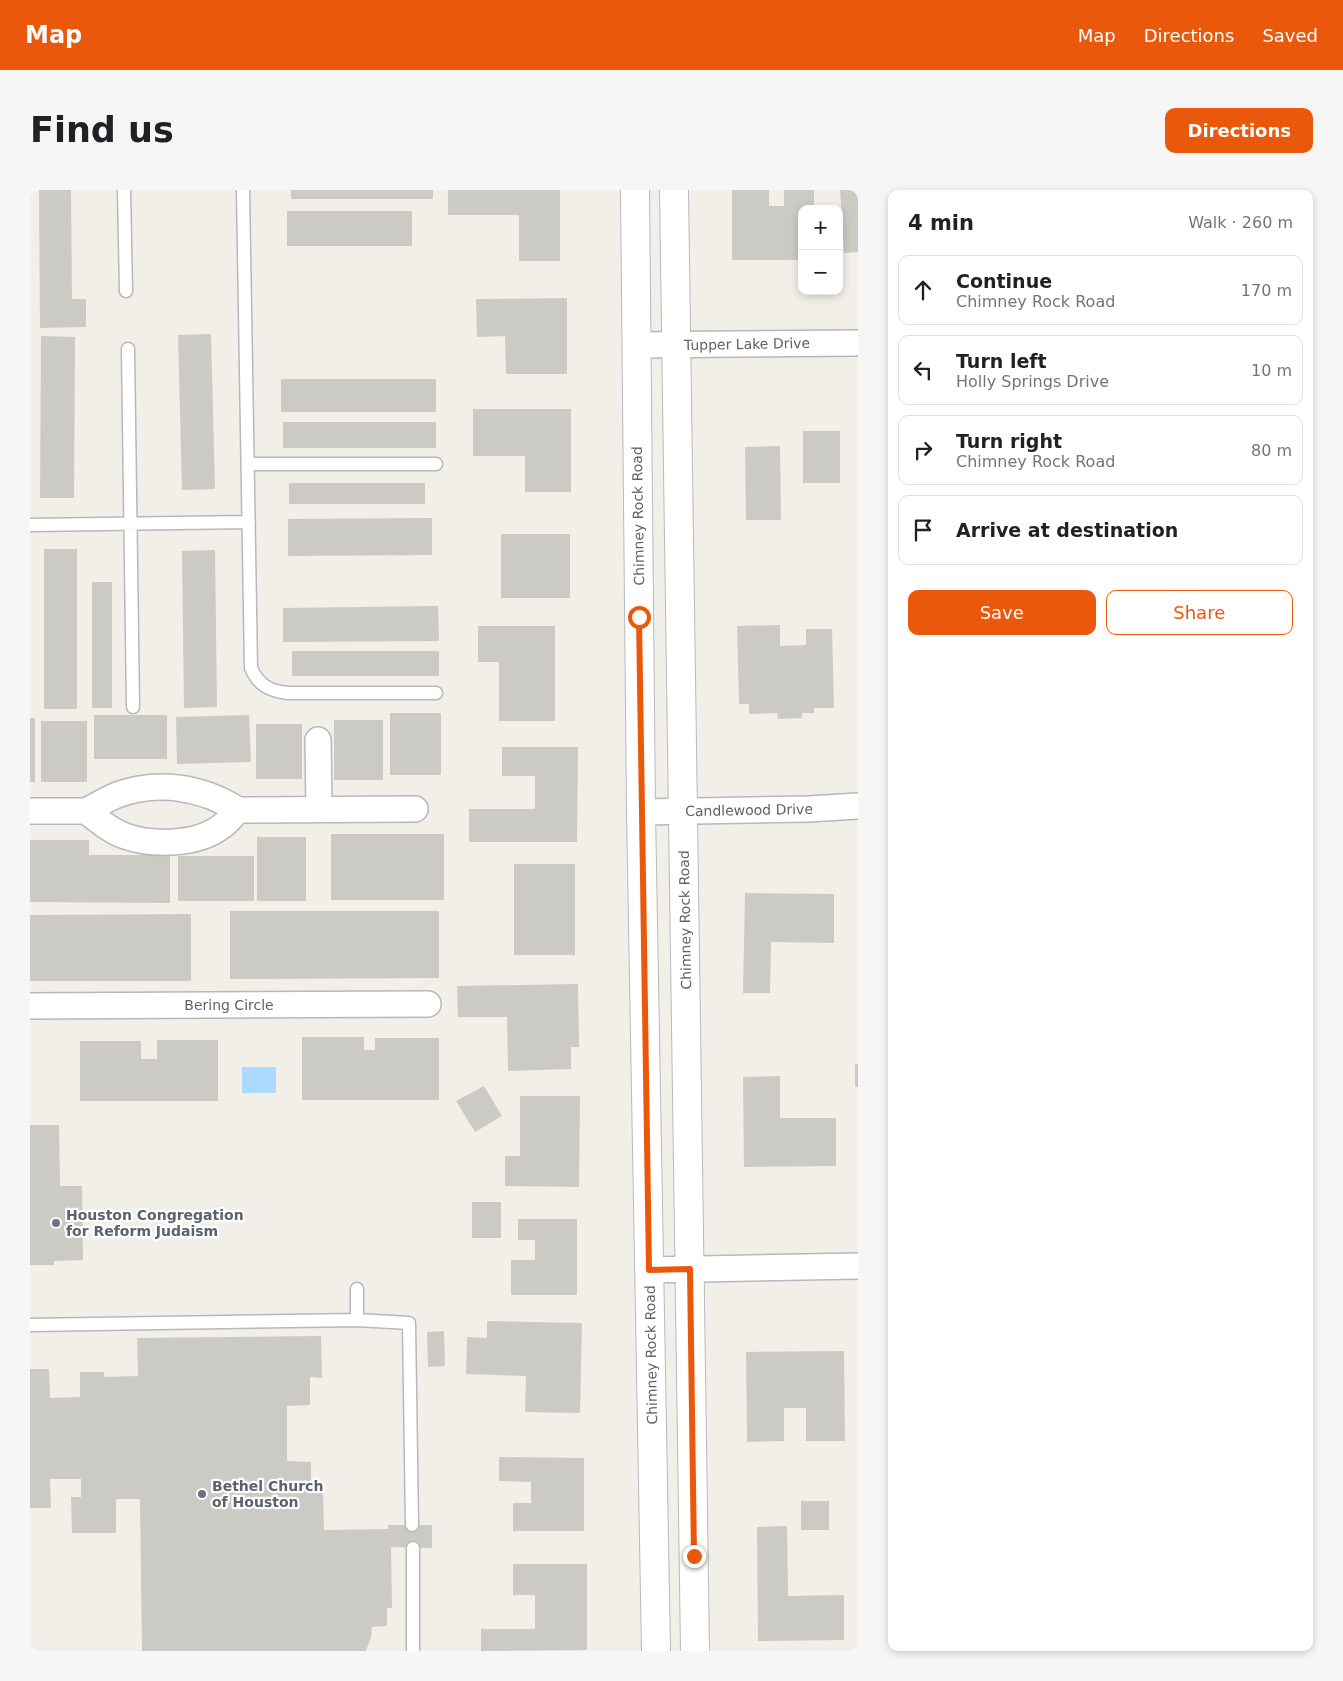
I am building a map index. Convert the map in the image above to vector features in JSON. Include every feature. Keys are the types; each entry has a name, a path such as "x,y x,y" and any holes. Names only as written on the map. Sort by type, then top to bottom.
{"main road":[{"name":"Chimney Rock Road","path":"635,190 641,812 656,1651"},
{"name":"Chimney Rock Road","path":"674,190 695,1651"}],"street":[{"name":"Tupper Lake Drive","path":"636,345 858,343"},
{"path":"318,740 319,809"},
{"path":"30,811 86,811 116,796 140,789 173,788 196,790 221,799 238,810 415,809"},
{"name":"Candlewood Drive","path":"641,812 809,809 858,806"},
{"path":"86,811 106,826 124,836 152,842 180,842 221,827 238,810"},
{"name":"Bering Circle","path":"30,1006 428,1004"},
{"path":"649,1270 858,1266"}],"lane":[{"path":"124,190 126,292"},
{"path":"243,190 251,668 255,677 263,686 274,692 436,692"},
{"path":"128,349 133,707"},
{"path":"248,464 436,464"},
{"path":"30,525 249,522"},
{"path":"357,1289 357,1320"},
{"path":"30,1325 357,1320 408,1323 412,1525"},
{"path":"413,1548 413,1651"}],"water":[{"path":"242,1067 276,1067 276,1093 242,1093"}],"building":[{"path":"39,190 71,190 72,299 86,299 86,327 40,328"},
{"path":"291,190 433,190 433,199 291,199"},
{"path":"448,190 560,190 560,261 519,261 519,215 448,215"},
{"path":"732,190 769,190 769,206 784,206 784,190 814,190 814,205 798,205 798,260 732,260"},
{"path":"840,190 858,190 858,252 844,253 843,205 841,205"},
{"path":"287,211 412,211 412,246 287,246"},
{"path":"567,298 567,374 506,374 505,336 477,337 476,299"},
{"path":"211,334 215,489 182,490 178,335"},
{"path":"41,336 75,337 74,498 40,498"},
{"path":"281,379 436,379 436,412 281,412"},
{"path":"473,409 571,409 571,492 525,492 525,456 473,456"},
{"path":"283,422 436,422 436,448 283,448"},
{"path":"803,431 840,431 840,483 803,483"},
{"path":"780,446 781,520 746,520 745,447"},
{"path":"289,483 425,483 425,504 289,504"},
{"path":"432,518 432,555 288,556 288,519"},
{"path":"501,534 570,534 570,598 501,598"},
{"path":"44,549 77,549 77,709 44,709"},
{"path":"215,550 217,707 184,708 182,551"},
{"path":"92,582 112,582 112,708 92,708"},
{"path":"438,606 439,641 283,642 283,608"},
{"path":"780,625 780,646 806,645 806,629 832,629 834,708 814,708 814,713 802,713 802,718 778,719 777,713 749,714 749,704 739,704 737,626"},
{"path":"478,626 555,626 555,721 499,721 499,662 478,662"},
{"path":"292,651 439,651 439,676 292,676"},
{"path":"390,713 441,713 441,775 390,775"},
{"path":"94,715 167,715 167,759 94,759"},
{"path":"249,715 251,762 177,764 176,717"},
{"path":"30,718 35,718 35,782 30,782"},
{"path":"334,720 383,720 383,780 334,780"},
{"path":"41,721 87,721 87,782 41,782"},
{"path":"256,724 302,724 302,779 256,779"},
{"path":"502,747 578,747 577,842 469,842 469,809 535,809 535,776 502,776"},
{"path":"331,834 444,834 444,900 331,900"},
{"path":"257,837 306,837 306,901 257,901"},
{"path":"30,840 89,840 89,855 170,855 170,903 30,902"},
{"path":"178,856 254,856 254,901 178,901"},
{"path":"514,864 575,864 575,955 514,955"},
{"path":"745,893 834,894 834,943 771,942 770,993 743,993"},
{"path":"230,911 439,911 439,978 230,979"},
{"path":"191,914 191,981 30,981 30,915"},
{"path":"578,984 579,1047 571,1047 571,1069 508,1071 507,1017 458,1017 457,986"},
{"path":"302,1037 364,1037 364,1050 375,1050 375,1038 439,1038 439,1100 302,1100"},
{"path":"157,1040 218,1040 218,1101 80,1101 80,1041 141,1041 141,1059 157,1059"},
{"path":"855,1064 858,1064 858,1087 855,1087"},
{"path":"780,1076 780,1118 836,1118 836,1166 744,1167 743,1077"},
{"path":"484,1086 502,1116 475,1132 456,1101"},
{"path":"520,1096 580,1096 579,1187 505,1186 505,1156 520,1156"},
{"name":"Houston Congregation for Reform Judaism","path":"30,1125 59,1125 60,1186 82,1186 83,1260 54,1261 54,1265 30,1265"},
{"path":"472,1202 501,1202 501,1238 472,1238"},
{"path":"518,1219 577,1219 577,1295 511,1295 511,1260 535,1260 535,1240 518,1240"},
{"path":"487,1321 582,1323 580,1413 525,1412 526,1376 466,1374 467,1337 487,1338"},
{"path":"444,1331 445,1366 428,1367 427,1332"},
{"name":"Bethel Church of Houston","path":"321,1336 322,1378 310,1377 310,1405 287,1406 287,1461 311,1462 311,1492 323,1492 324,1530 388,1529 388,1525 432,1525 432,1548 391,1547 392,1608 387,1608 387,1626 372,1627 366,1651 142,1651 140,1499 116,1499 116,1533 72,1533 71,1497 81,1497 81,1479 50,1479 51,1508 30,1508 30,1369 49,1369 50,1398 80,1397 80,1372 104,1372 104,1377 138,1376 137,1338"},
{"path":"844,1351 845,1441 806,1441 806,1408 784,1408 784,1441 747,1442 746,1352"},
{"path":"499,1457 584,1458 584,1531 513,1531 513,1503 531,1503 531,1482 499,1481"},
{"path":"801,1501 829,1501 829,1530 801,1530"},
{"path":"787,1526 788,1596 844,1595 844,1640 758,1641 757,1527"},
{"path":"513,1564 587,1564 587,1650 481,1651 481,1629 535,1629 535,1595 513,1595"}],"place":[{"name":"Houston Congregation for Reform Judaism","path":"56,1223"},
{"name":"Bethel Church of Houston","path":"202,1494"}],"route":[{"path":"639,617 649,1270 690,1269 694,1556"}]}
